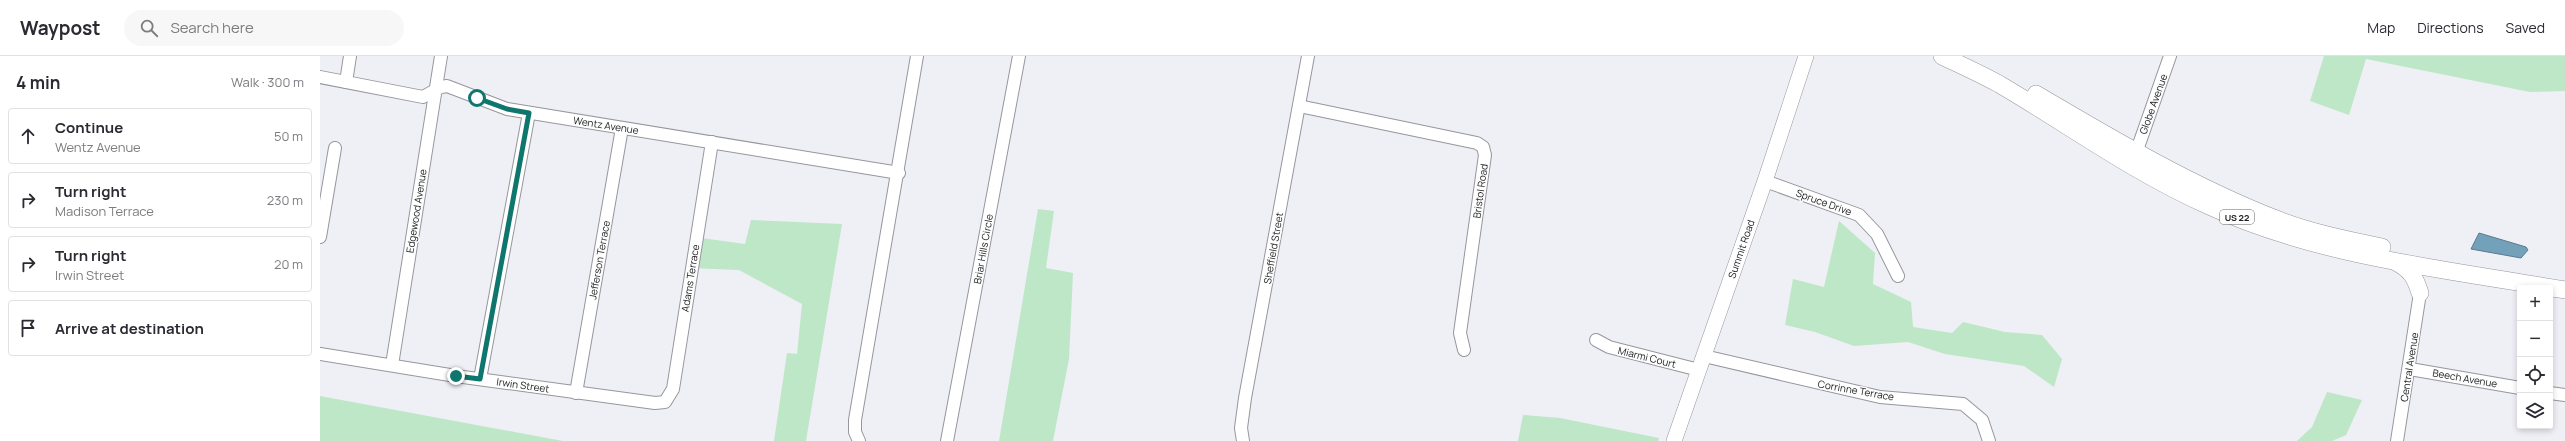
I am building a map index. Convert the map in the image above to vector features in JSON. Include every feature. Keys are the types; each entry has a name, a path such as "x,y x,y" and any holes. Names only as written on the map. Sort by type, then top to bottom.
{"highway":[{"name":"US 22","path":"1942,56 1999,84 2128,165 2207,206 2261,226 2350,253 2565,290"},
{"name":"US 22","path":"1965,56 2003,75 2136,153 2209,190 2277,220 2362,243 2565,279"},
{"path":"2392,260 2411,272 2420,294 2434,278 2455,271"}],"main road":[{"name":"Summit Road","path":"1674,441 1765,181 1806,56"}],"street":[{"path":"346,82 350,56"},
{"name":"Edgewood Avenue","path":"392,365 434,92 441,56"},
{"path":"859,441 855,432 855,420 899,173 917,56"},
{"name":"Briar Hills Circle","path":"947,441 1019,56"},
{"name":"Sheffield Street","path":"1243,441 1241,428 1245,398 1308,56"},
{"name":"Globe Avenue","path":"2136,153 2170,56"},
{"name":"Wentz Avenue","path":"320,77 423,97 441,87 447,86 507,109 899,173"},
{"name":"Bristol Road","path":"1299,106 1477,143 1483,147 1485,155 1460,334 1464,350"},
{"path":"480,379 529,113"},
{"name":"Jefferson Terrace","path":"576,392 622,128"},
{"name":"Adams Terrace","path":"655,403 665,402 672,394 712,142"},
{"path":"320,237 325,181 335,148"},
{"name":"Spruce Drive","path":"1765,181 1858,215 1877,234 1898,276"},
{"name":"Central Avenue","path":"2397,441 2410,369 2420,294"},
{"name":"Miarmi Court","path":"1596,340 1609,347 1701,363"},
{"name":"Irwin Street","path":"320,354 480,379 655,403"},
{"name":"Corrinne Terrace","path":"1701,363 1880,397 1962,404 1974,411 1982,420 1989,441"},
{"name":"Beech Avenue","path":"2410,369 2517,387"},
{"path":"2553,394 2565,396"}],"green space":[{"path":"2324,56 2565,56 2565,91 2530,92 2366,59 2349,115 2310,101"},
{"path":"1038,209 1054,211 1046,268 1073,273 1069,359 1053,441 999,441"},
{"path":"751,220 842,224 806,441 774,441 787,353 797,354 802,304 739,270 689,268 694,237 745,244"},
{"path":"1839,221 1875,253 1873,284 1911,302 1913,327 1952,333 1963,322 2005,332 2042,335 2062,359 2054,387 2024,366 1945,354 1908,342 1854,346 1815,332 1785,325 1793,279 1824,287"},
{"path":"2327,392 2362,400 2346,435 2332,441 2297,441 2312,427"},
{"path":"320,396 563,441 320,441"},
{"path":"1523,415 1560,418 1659,438 1658,441 1518,441"}],"water":[{"path":"2479,233 2526,247 2528,250 2521,258 2471,249"}],"route":[{"path":"456,376 480,379 529,113 507,109 477,98"}]}
